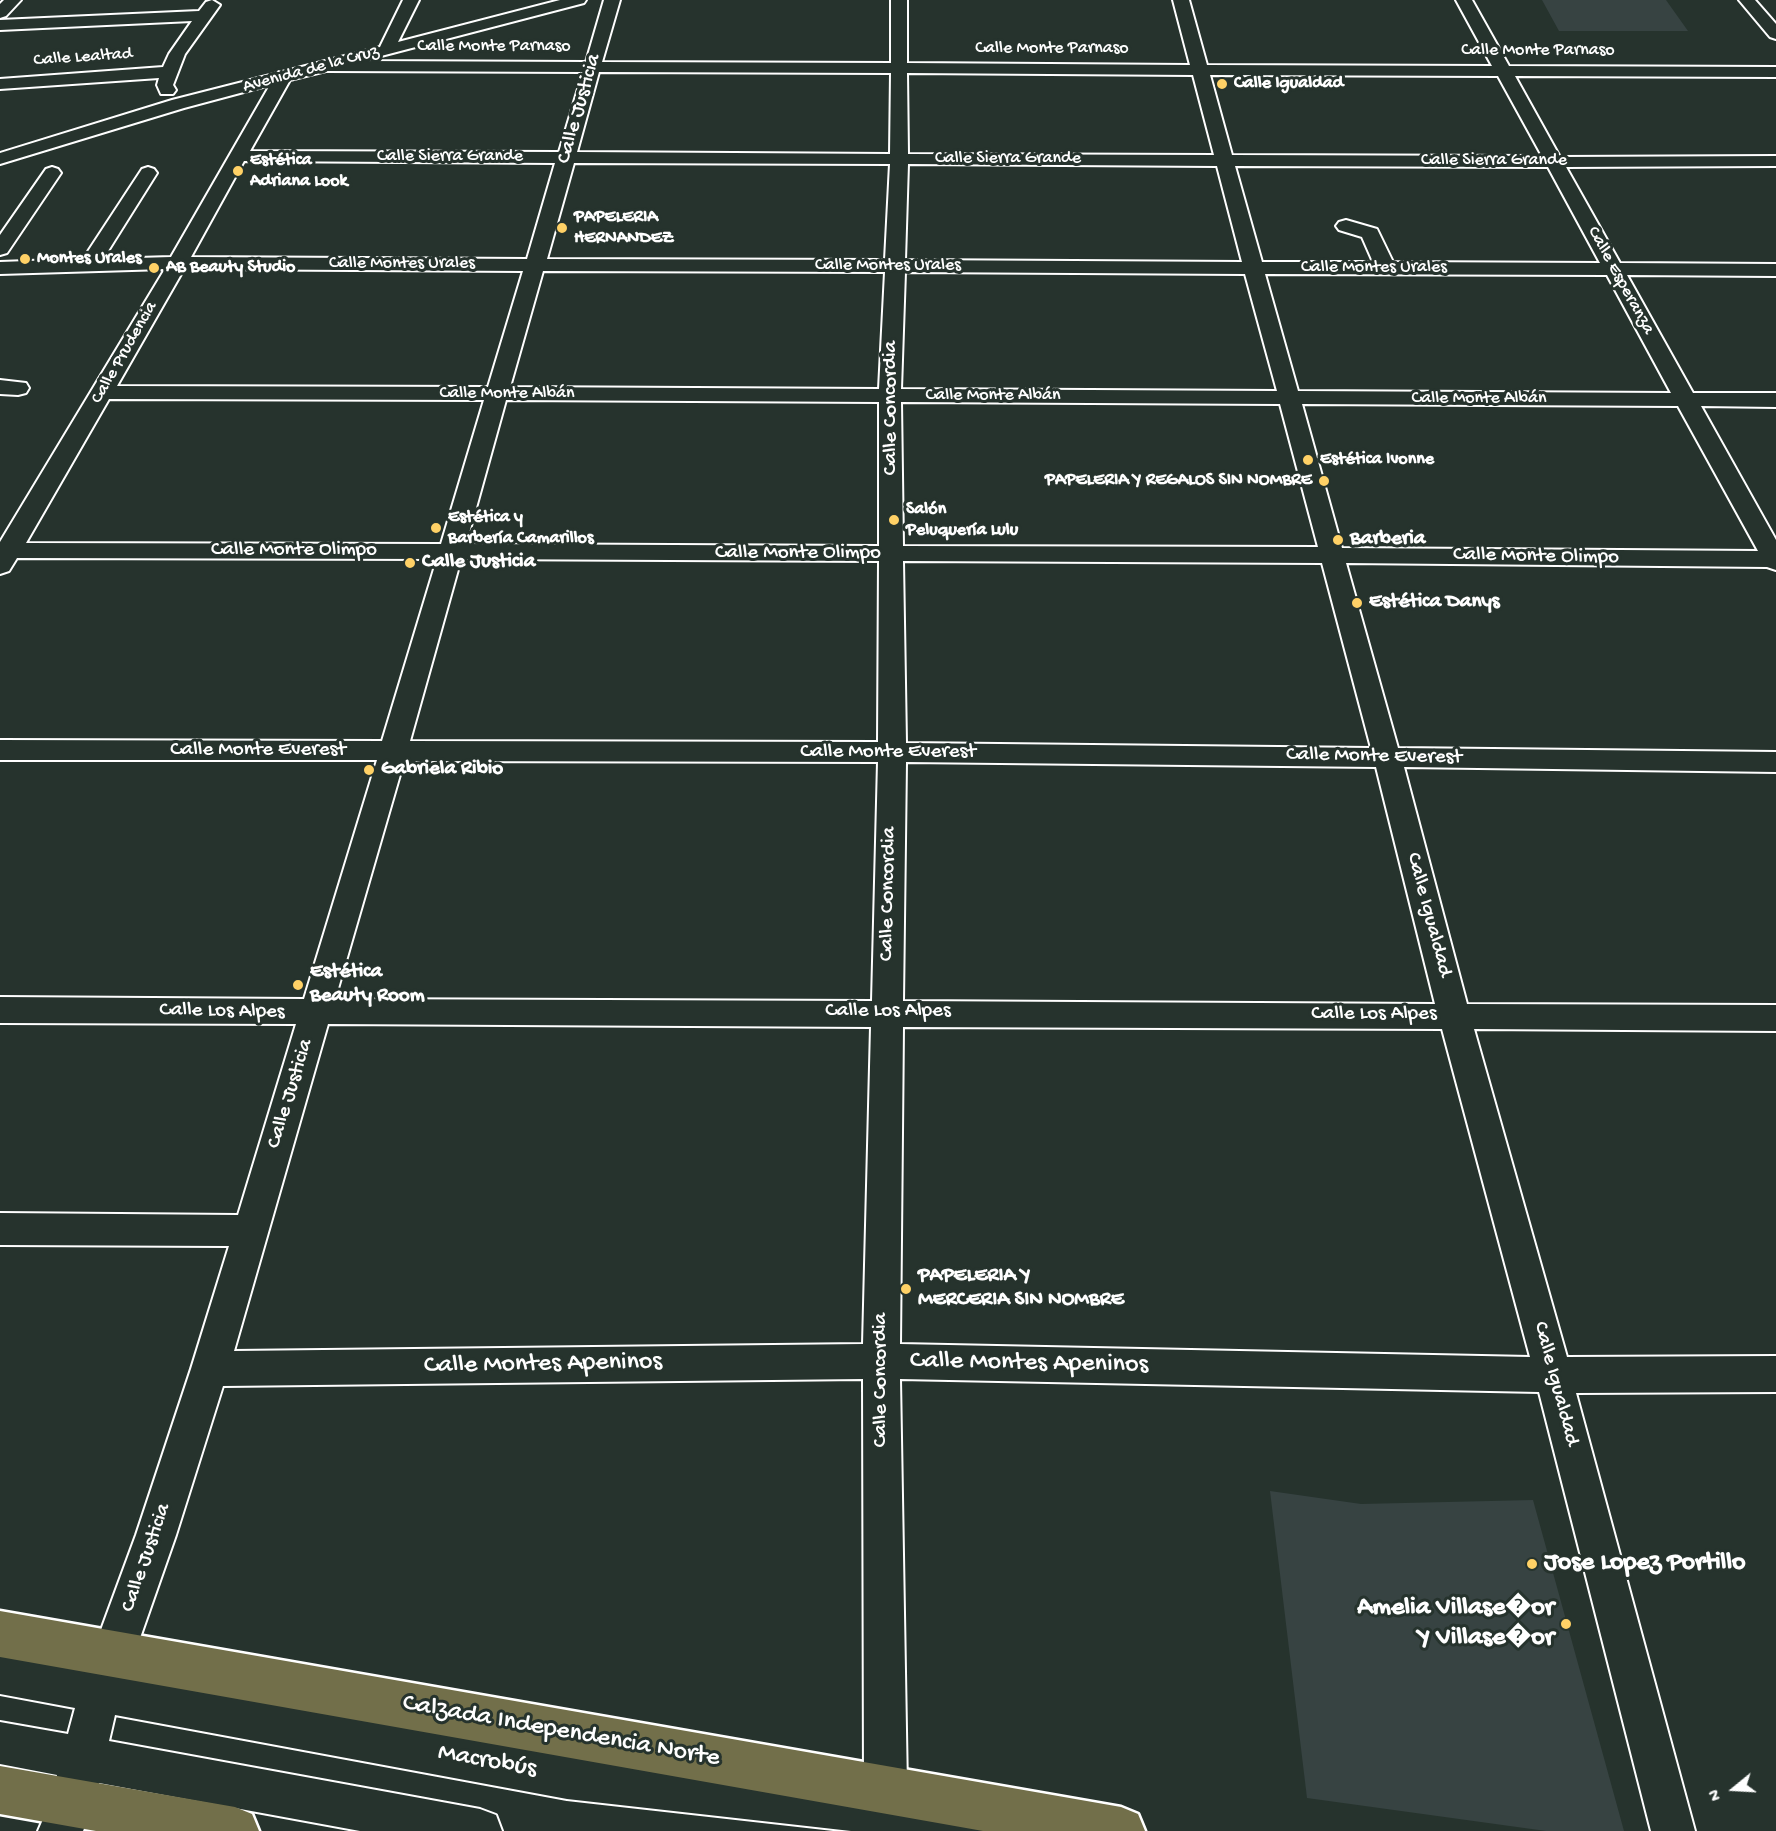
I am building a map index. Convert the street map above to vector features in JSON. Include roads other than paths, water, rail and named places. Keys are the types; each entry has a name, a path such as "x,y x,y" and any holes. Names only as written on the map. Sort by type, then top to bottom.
{"main road":[{"name":"Calzada Independencia Norte","path":"0,1634 107,1673 885,1788 1121,1831"},
{"path":"0,1790 66,1818 235,1831"}],"street":[{"path":"0,13 13,0"},
{"path":"178,105 169,95 165,85 169,72 177,54 216,0"},
{"path":"386,50 411,0"},
{"name":"Avenida de la Cruz","path":"0,159 178,105 578,0"},
{"name":"Calle Justicia","path":"66,1818 107,1673 210,1369 452,552 612,0"},
{"name":"Calle Concordia","path":"885,1788 881,1361 892,752 890,396 899,159 899,0"},
{"name":"Calle Igualdad","path":"1181,0 1290,398 1330,555 1388,757 1454,1015 1553,1375 1673,1831"},
{"name":"Calle Esperanza","path":"1464,0 1775,560"},
{"path":"1747,0 1776,34"},
{"path":"1759,14 1776,16"},
{"path":"0,25 205,16"},
{"name":"Calle Monte Parnaso","path":"327,66 1776,72"},
{"name":"Calle Lealtad","path":"0,84 169,72"},
{"name":"Calle Prudencia","path":"3,555 178,263 283,77"},
{"name":"Calle Sierra Grande","path":"239,156 1776,161"},
{"path":"89,265 148,172"},
{"path":"0,249 52,173"},
{"path":"1346,226 1370,233 1385,267"},
{"name":"Calle Montes Urales","path":"0,268 178,263 1776,270"},
{"name":"Calle Monte Albán","path":"102,392 1776,400"},
{"name":"Calle Monte Olimpo","path":"3,555 452,552 1330,555 1775,560"},
{"name":"Calle Monte Everest","path":"0,750 892,752 1776,762"},
{"name":"Calle Los Alpes","path":"0,1010 886,1012 1776,1018"},
{"path":"0,1229 250,1231"},
{"name":"Calle Montes Apeninos","path":"210,1369 881,1361 1553,1375 1776,1374"},
{"name":"Macrobús","path":"0,1673 107,1673 567,1777 822,1804 977,1831"},
{"path":"0,1743 480,1831"}],"place":[{"name":"Calle Igualdad","path":"1222,84"},
{"name":"Estética Adriana Look","path":"238,171"},
{"name":"PAPELERIA HERNANDEZ","path":"562,228"},
{"name":"Montes Urales","path":"25,259"},
{"name":"AB Beauty Studio","path":"154,268"},
{"name":"Estética Ivonne","path":"1308,460"},
{"name":"PAPELERIA Y REGALOS SIN NOMBRE","path":"1324,481"},
{"name":"Salón Peluquería Lulu","path":"894,520"},
{"name":"Estética y Barbería Camarillos","path":"436,528"},
{"name":"Barberia","path":"1338,540"},
{"name":"Calle Justicia","path":"410,563"},
{"name":"Estética Danys","path":"1357,603"},
{"name":"Gabriela Ribio","path":"369,770"},
{"name":"Estética Beauty Room","path":"298,985"},
{"name":"PAPELERIA Y MERCERIA SIN NOMBRE","path":"906,1289"},
{"name":"Jose Lopez Portillo","path":"1532,1564"},
{"name":"Amelia Villase�or Y Villase�or","path":"1566,1624"}]}
